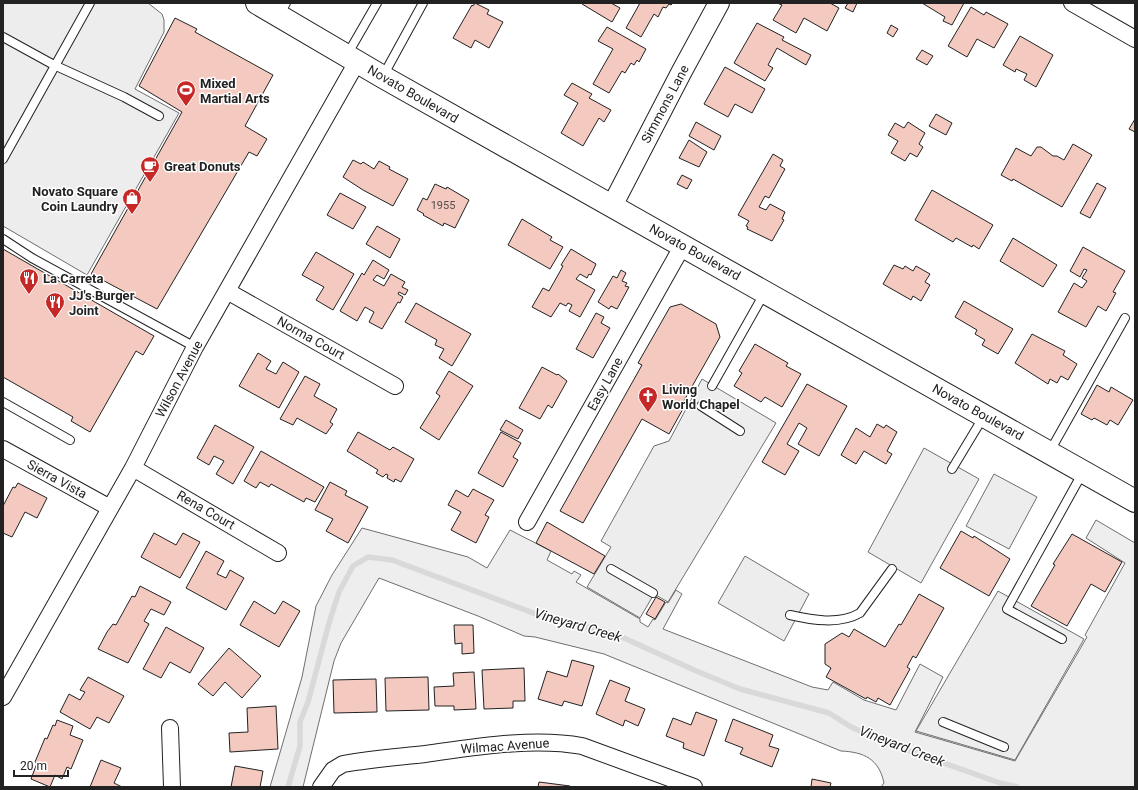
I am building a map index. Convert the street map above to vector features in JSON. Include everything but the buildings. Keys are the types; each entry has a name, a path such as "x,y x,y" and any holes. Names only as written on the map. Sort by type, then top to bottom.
{"main road":[{"name":"Novato Boulevard","path":"257,3 282,10 352,59 383,77 1135,501"}],"street":[{"name":"Simmons Lane","path":"612,206 719,3"},
{"path":"1072,3 1135,39"},
{"name":"Wilson Avenue","path":"3,697 133,468 195,347 227,291 352,59"},
{"name":"Easy Lane","path":"527,522 683,245"},
{"name":"Norma Court","path":"227,291 395,386"},
{"name":"Sierra Vista","path":"3,449 110,508"},
{"name":"Rena Court","path":"133,468 278,553"},
{"path":"170,728 172,787"},
{"name":"Wilmac Avenue","path":"321,787 333,770 343,764 466,748 544,742 563,742 582,746 694,787"}],"lane":[{"path":"3,159 54,65 90,3"},
{"path":"352,59 377,3"},
{"path":"383,77 423,3"},
{"path":"3,37 54,65 124,97 159,116"},
{"path":"3,239 32,258 195,347"},
{"path":"712,386 765,292"},
{"path":"1050,452 1125,318"},
{"path":"3,402 70,440"},
{"path":"701,406 740,431"},
{"path":"952,469 984,415"},
{"path":"1062,639 1007,609 1084,471"},
{"path":"611,569 653,593"},
{"path":"790,615 807,619 822,620 852,618 860,613 892,569"},
{"path":"943,722 1004,747"}],"shaded area":[{"path":"3,3 148,3 162,14 164,20 164,32 135,89 179,113 87,275 3,226"},
{"path":"702,379 776,423 668,602 654,594 640,618 587,587 611,547 601,541 654,446 669,441"},
{"path":"924,448 979,479 921,583 868,552"},
{"path":"994,474 1037,497 1009,549 966,526"},
{"path":"1096,520 1135,543 1135,787 881,787 884,783 882,775 874,763 863,755 841,751 604,654 535,637 524,636 478,616 379,578 341,643 334,661 303,787 270,787 302,677 316,606 332,575 362,528 468,557 487,568 510,530 551,551 547,560 572,574 574,571 581,575 576,582 640,619 640,622 648,627 653,619 655,620 666,602 668,603 676,590 682,594 663,629 812,687 828,690 833,682 864,700 896,710 920,664 943,677 915,732 1015,761 1087,637 1085,635 1125,563 1086,538"},
{"path":"745,556 809,594 784,641 718,603"},
{"path":"998,591 1084,639 1015,760 916,731"}],"waterway":[{"name":"Vineyard Creek","path":"288,787 300,746 300,722 308,702 329,623 339,592 353,566 368,557 392,560 552,620 601,630 624,638 740,689 829,713 851,727 890,744 1000,783 1017,787"}],"place":[{"name":"Mixed Martial Arts","path":"186,107"},
{"name":"Great Donuts","path":"150,183"},
{"name":"Novato Square Coin Laundry","path":"132,215"},
{"name":"La Carreta","path":"29,295"},
{"name":"JJ's Burger Joint","path":"55,319"},
{"name":"Living World Chapel","path":"648,413"}]}
